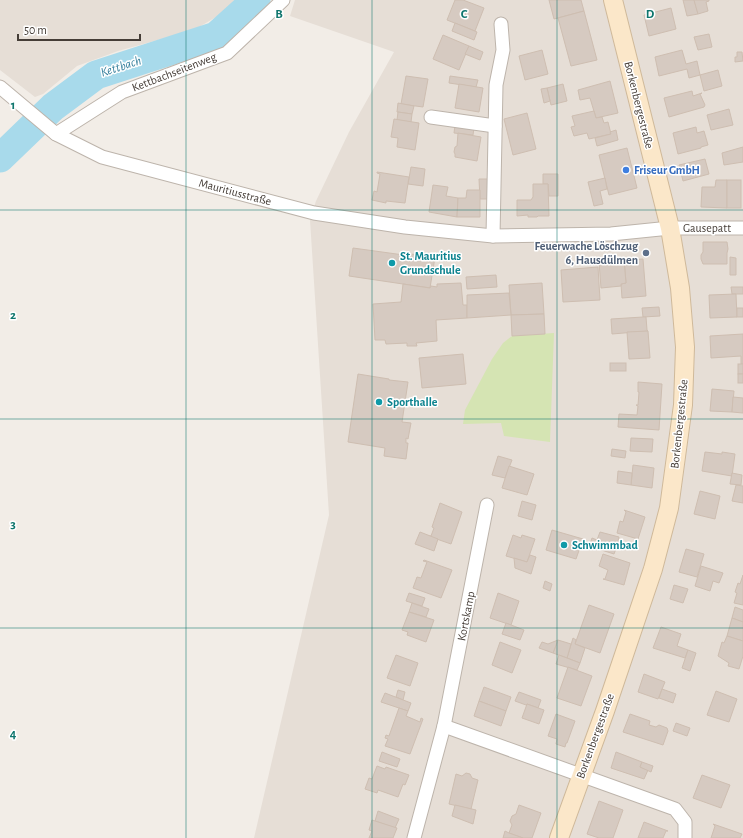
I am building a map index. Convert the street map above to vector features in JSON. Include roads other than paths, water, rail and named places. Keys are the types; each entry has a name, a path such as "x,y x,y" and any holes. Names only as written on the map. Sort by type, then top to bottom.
{"street":[{"name":"Kettbachseitenweg","path":"52,131 122,92 227,52 283,0"},
{"name":"Borkenbergestraße","path":"559,838 605,711 653,568 668,508 683,405 685,347 680,288 670,228 613,0"},
{"path":"494,236 496,85 503,50 500,24"},
{"name":"Mauritiusstraße","path":"0,87 52,131 102,156 314,213 405,227 494,236 611,234 670,228"},
{"path":"431,117 495,126"},
{"name":"Gausepatt","path":"670,228 743,228"},
{"name":"Kortskamp","path":"414,838 444,726 487,505"},
{"path":"444,726 675,809 685,822 685,838"}],"waterway":[{"name":"Kettbach","path":"0,158 53,107 96,75 216,36 256,0"}],"place":[{"name":"Friseur GmbH","path":"626,170"},
{"name":"Feuerwache Löschzug 6, Hausdülmen","path":"646,253"},
{"name":"St. Mauritius Grundschule","path":"392,263"},
{"name":"Sporthalle","path":"379,402"},
{"name":"Schwimmbad","path":"564,545"}]}
